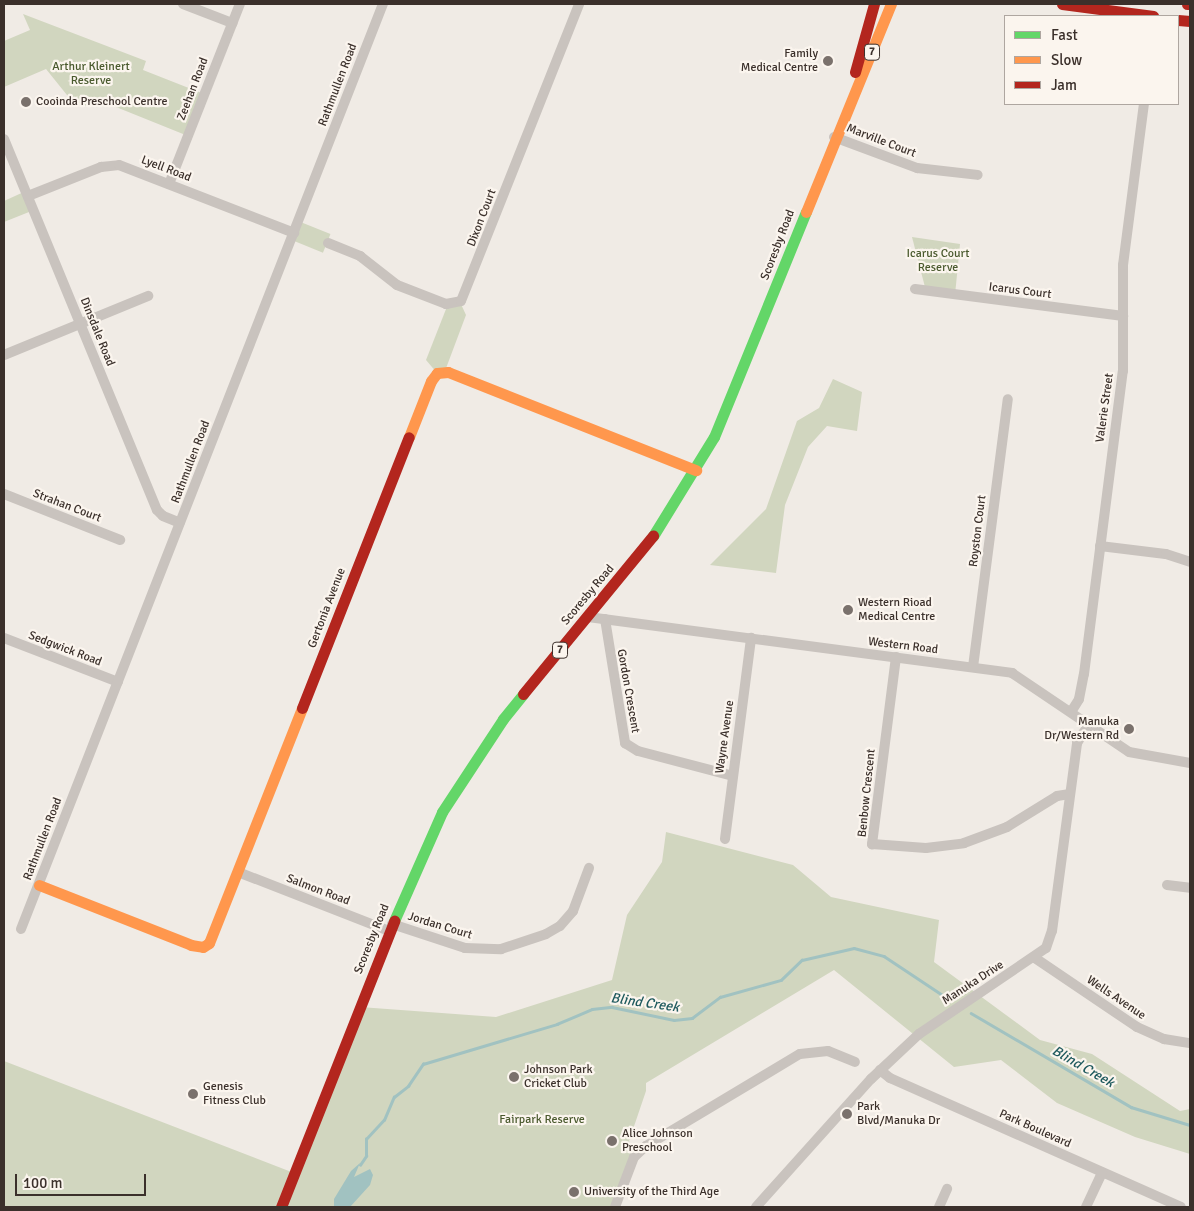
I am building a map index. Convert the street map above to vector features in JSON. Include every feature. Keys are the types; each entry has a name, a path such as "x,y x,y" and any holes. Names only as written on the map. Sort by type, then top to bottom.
{"main road":[{"path":"867,22 869,4"},
{"name":"Scoresby Road","path":"850,98 867,22 874,4"},
{"name":"Scoresby Road","path":"281,1207 391,928 432,831 475,758 503,718 650,539 696,470 732,400 834,137 891,4"},
{"path":"886,17 897,4"},
{"path":"1062,4 1145,15"},
{"name":"Gertonia Avenue","path":"39,885 191,945 203,947 211,940 435,374 448,372 696,470"}],"street":[{"path":"183,4 232,23"},
{"name":"Zeehan Road","path":"169,184 240,4"},
{"name":"Rathmullen Road","path":"21,930 383,4"},
{"name":"Dixon Court","path":"328,243 360,256 397,285 446,304 461,301 579,4"},
{"name":"Valerie Street","path":"1071,712 1080,699 1084,674 1123,371 1122,265 1144,105"},
{"name":"Marville Court","path":"834,137 917,168 978,175"},
{"name":"Dinsdale Road","path":"4,138 157,510 163,516 180,523"},
{"name":"Lyell Road","path":"28,196 112,165 169,184 294,233"},
{"name":"Icarus Court","path":"915,290 1123,316"},
{"path":"4,355 148,296"},
{"name":"Royston Court","path":"973,667 1008,399"},
{"name":"Strahan Court","path":"4,494 120,540"},
{"path":"1100,546 1166,554 1190,562"},
{"name":"Western Road","path":"588,616 973,667 1016,675 1134,755 1190,763"},
{"name":"Gordon Crescent","path":"605,619 625,743 633,750 733,776"},
{"name":"Sedgwick Road","path":"4,638 118,682"},
{"name":"Wayne Avenue","path":"725,839 751,638"},
{"name":"Benbow Crescent","path":"896,657 872,844 926,848 964,843 1007,827 1057,796 1070,794"},
{"name":"Manuka Drive","path":"756,1207 880,1070 924,1029 1035,958 1046,948 1051,938 1077,743 1089,724"},
{"name":"Jordan Court","path":"391,928 474,950 509,947 546,934 565,921 573,911 589,868"},
{"name":"Salmon Road","path":"238,872 391,928"},
{"path":"1167,885 1190,888"},
{"name":"Wells Avenue","path":"1035,958 1137,1027 1164,1039 1190,1043"},
{"path":"615,1207 634,1157 646,1146 800,1054 828,1051 855,1062"},
{"name":"Park Boulevard","path":"880,1070 890,1078 1181,1207"},
{"path":"1086,1207 1102,1172"},
{"path":"939,1207 947,1190"}],"green space":[{"name":"Arthur Kleinert Reserve","path":"23,14 146,61 143,70 204,94 188,136 116,107 75,105 46,69 4,87 4,41 30,30"},
{"path":"26,191 34,210 4,222 4,201"},
{"path":"298,221 330,234 323,253 291,240"},
{"name":"Icarus Court Reserve","path":"912,237 960,244 955,295 926,291"},
{"path":"460,302 466,315 445,371 437,373 426,360 448,304"},
{"path":"833,379 862,392 857,431 827,426 808,447 785,505 776,573 710,565 766,509 797,421 819,408"},
{"name":"Fairpark Reserve","path":"666,832 793,865 831,897 939,920 934,962 1040,1040 1092,1054 1180,1111 1190,1109 1190,1154 1135,1137 1057,1103 1001,1060 954,1067 834,970 646,1083 646,1091 629,1141 636,1154 615,1207 4,1207 4,1061 294,1173 360,1007 496,1017 612,980 627,915 662,862"}],"water":[{"path":"360,1163 354,1177 370,1169 373,1175 370,1185 350,1207 334,1207 334,1199 351,1171"}],"waterway":[{"name":"Blind Creek","path":"360,1165 366,1156 366,1139 384,1120 394,1097 408,1086 423,1064 557,1024 592,1009 612,1007 674,1020 692,1018 720,997 781,980 802,960 854,948 884,956 950,1000"},
{"name":"Blind Creek","path":"971,1013 1131,1107 1190,1125"}],"traffic: fast":[{"path":"653,536 714,437 806,212"},
{"path":"394,921 442,812 503,719 523,694"}],"traffic: slow":[{"path":"806,212 891,4"},
{"path":"409,437 431,381 437,373 448,372 696,470"},
{"path":"39,885 191,945 203,947 209,943 302,708"}],"traffic: jam":[{"path":"855,72 874,4"},
{"path":"1062,4 1145,15"},
{"path":"1179,20 1190,21"},
{"path":"302,708 409,437"},
{"path":"523,694 653,536"},
{"path":"281,1207 394,921"}],"place":[{"name":"Family Medical Centre","path":"828,61"},
{"name":"Cooinda Preschool Centre","path":"26,102"},
{"name":"Western Rioad Medical Centre","path":"848,610"},
{"name":"Manuka Dr/Western Rd","path":"1129,729"},
{"name":"Johnson Park Cricket Club","path":"514,1077"},
{"name":"Genesis Fitness Club","path":"193,1094"},
{"name":"Park Blvd/Manuka Dr","path":"847,1114"},
{"name":"Alice Johnson Preschool","path":"612,1141"},
{"name":"University of the Third Age","path":"574,1192"}]}
